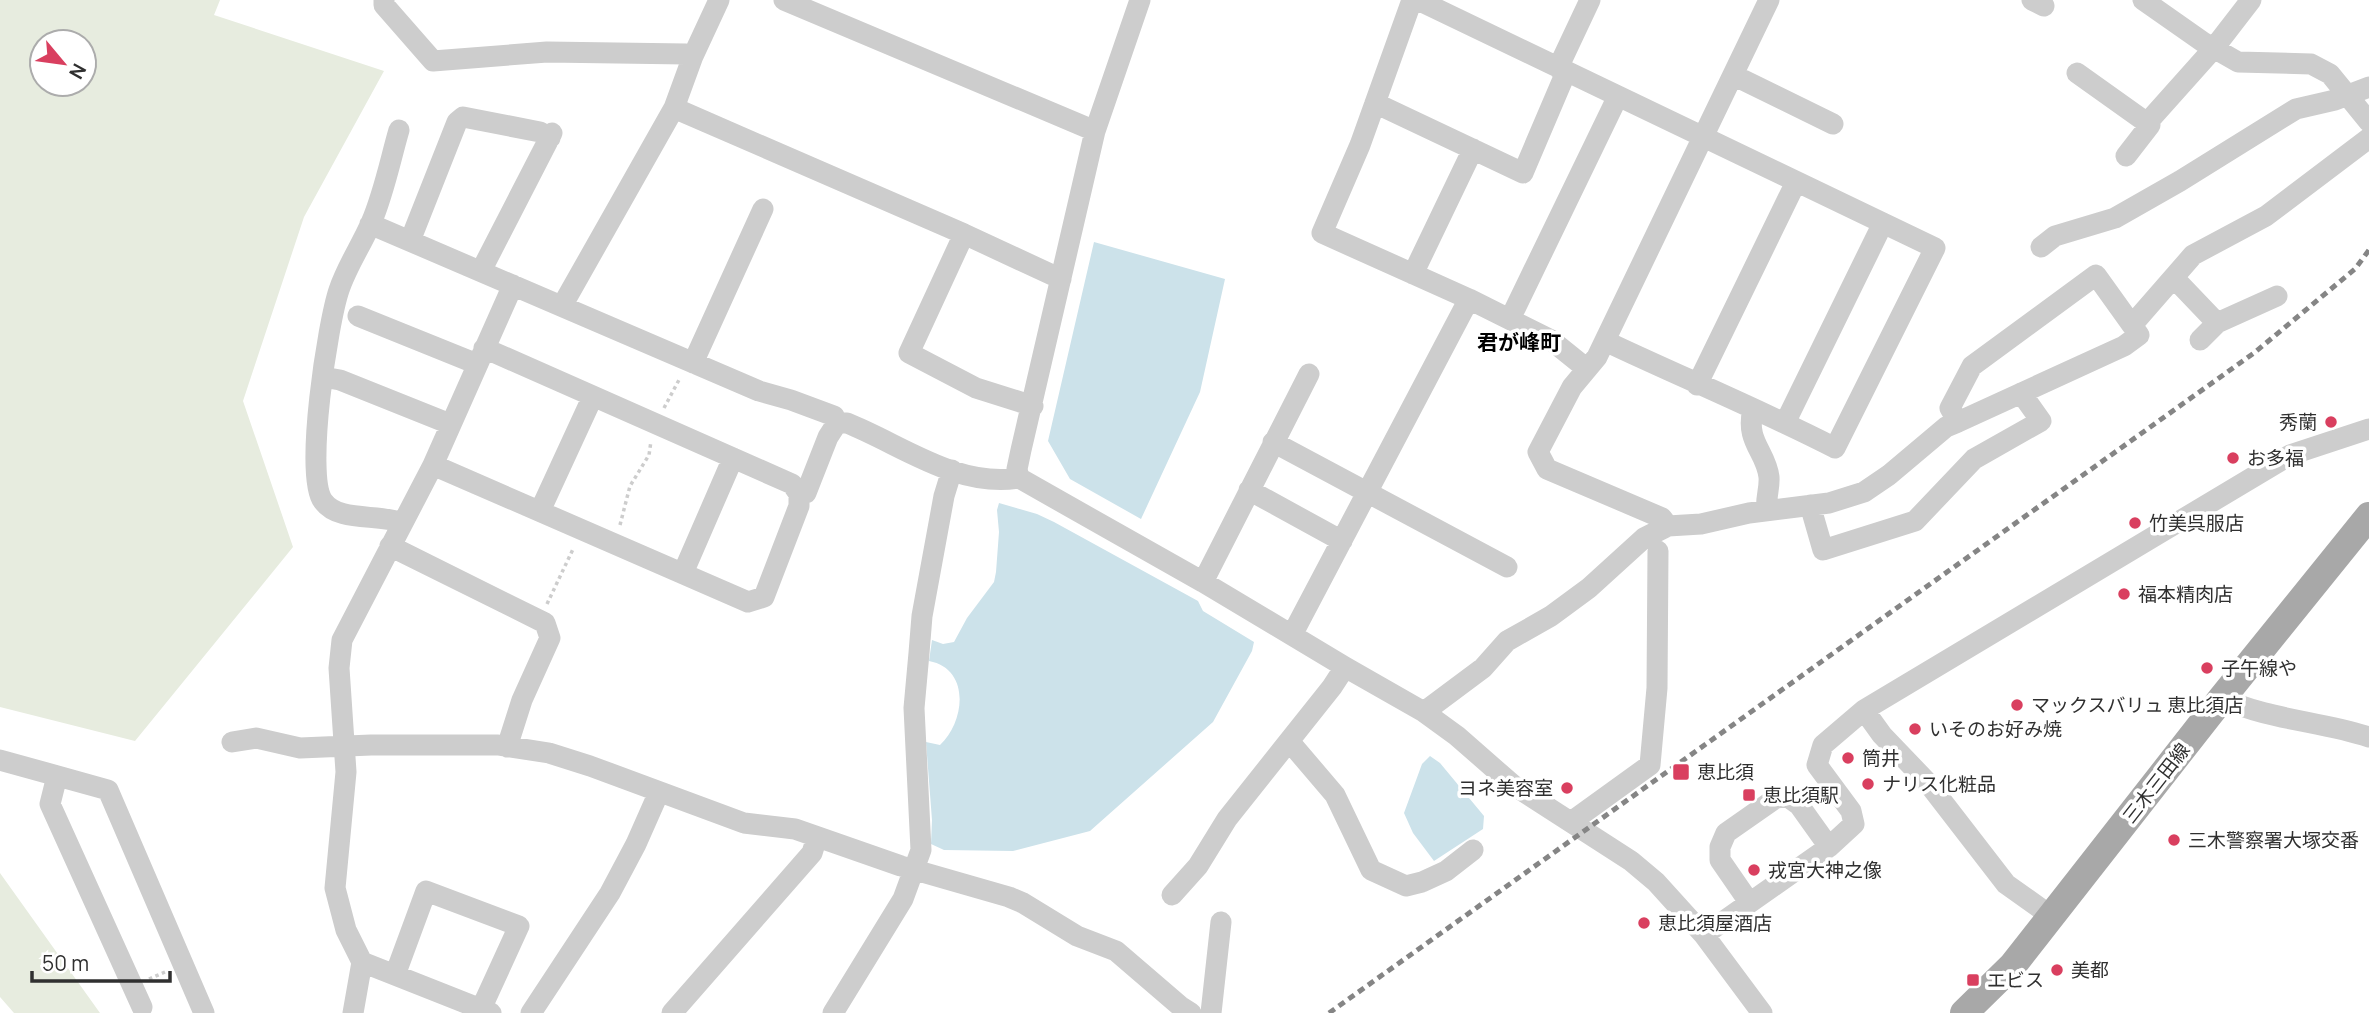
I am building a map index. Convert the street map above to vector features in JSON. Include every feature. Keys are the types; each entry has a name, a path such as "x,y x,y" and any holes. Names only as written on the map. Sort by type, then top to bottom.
{"main road":[{"name":"三木三田線","path":"1964,1013 2013,965 2222,698 2369,516"}],"street":[{"path":"384,0 384,5 433,61 547,52 693,56"},
{"path":"562,306 674,108 693,56 719,0"},
{"path":"784,0 1095,131"},
{"path":"1019,478 1017,469 1095,131 1140,0"},
{"path":"1587,369 1551,340 1469,299 1322,233 1415,0 1935,248 1835,448 1605,341"},
{"path":"1668,526 1662,517 1547,469 1538,452 1572,387 1597,357 1769,0"},
{"path":"2143,0 2238,62 2311,64 2330,74 2369,122"},
{"path":"2147,123 2214,48 2251,0"},
{"path":"1375,103 1523,173 1562,70 1582,3"},
{"path":"2077,73 2150,125 2126,156"},
{"path":"1733,75 1833,124"},
{"path":"2041,247 2056,236 2115,218 2296,109 2335,100 2369,87"},
{"path":"1510,319 1618,96"},
{"path":"674,108 1061,279"},
{"path":"410,241 457,122 463,117 551,135 481,271"},
{"path":"399,130 381,195 338,293 323,377 315,474 321,499 336,513 392,519 402,523"},
{"path":"2132,325 2193,256 2266,216 2369,138"},
{"path":"1413,274 1472,149"},
{"path":"1697,385 1796,182"},
{"path":"691,362 763,209"},
{"path":"1786,423 1883,223"},
{"path":"370,224 759,391 834,416 837,423"},
{"path":"964,234 909,353 976,388 1032,406"},
{"path":"1424,712 1483,668 1507,641 1551,616 1590,588 1644,538 1668,526 1701,524 1767,510 1829,503 1864,492 1946,428 2124,346 2139,335 2096,275 1972,366 1950,408 1958,422"},
{"path":"2174,278 2217,323"},
{"path":"353,1013 362,962 346,930 335,888 346,772 340,650 347,630 433,464 513,285"},
{"path":"2200,340 2217,323 2277,296"},
{"path":"1292,635 1469,299"},
{"path":"358,316 593,396 792,484 799,494 799,506 764,597 748,602 433,464"},
{"path":"1203,582 1308,374"},
{"path":"323,377 340,380 450,424"},
{"path":"1810,505 1823,550 1915,520 1974,459 2041,421 2021,393"},
{"path":"540,511 593,396"},
{"path":"1753,409 1749,424 1769,475 1767,510"},
{"path":"837,423 856,426 919,458 968,477 997,480 1019,478 1424,712 1457,736 1513,785 1631,861 1648,875 1704,935 1762,1013"},
{"path":"799,494 806,493 828,437 837,423"},
{"path":"1704,935 1829,847 1854,824 1852,811 1816,765 1824,745 1864,710 2290,455 2369,429"},
{"path":"1273,442 1507,567"},
{"path":"683,573 733,458"},
{"path":"833,1013 903,899 920,850 915,708 922,616 944,496 952,470"},
{"path":"1249,490 1342,541"},
{"path":"390,545 545,623 550,638 522,701 507,747"},
{"path":"1571,822 1650,765 1657,688 1658,551"},
{"path":"1172,895 1198,866 1227,819 1345,667"},
{"path":"2222,698 2246,710 2348,730 2369,737"},
{"path":"1864,710 1882,735 1928,783 2006,884 2051,916"},
{"path":"232,743 256,738 300,748 371,745 507,747 549,753 744,823 795,829 1009,897 1077,936 1116,951 1191,1013"},
{"path":"1289,741 1335,795 1371,870 1406,886 1446,872 1473,850"},
{"path":"0,760 108,790 204,1013"},
{"path":"57,776 50,804 142,1007"},
{"path":"531,1013 610,893 659,792"},
{"path":"1749,902 1720,860 1720,846 1726,833 1776,798 1788,797 1799,805 1829,847"},
{"path":"672,1013 812,853 817,836"},
{"path":"362,962 486,1011 519,926 426,891 395,975"},
{"path":"1212,1013 1221,922"}],"path":[{"path":"610,542 622,521 630,486 649,455 657,424 691,362"},
{"path":"540,621 583,530"},
{"path":"132,986 183,964"}],"shaded area":[{"path":"0,0 220,0 214,15 384,71 304,217 243,401 293,547 135,741 0,707"},
{"path":"0,873 100,1013 14,1013 0,997"}],"water":[{"path":"1094,242 1225,279 1200,392 1141,519 1070,479 1048,441"},
{"path":"999,503 1054,522 1198,601 1203,611 1254,642 1252,651 1213,722 1090,831 1013,851 944,850 931,844 932,820 926,742 940,745 948,735 955,723 960,697 952,674 943,666 929,661 932,640 943,644 954,642 967,618 994,582"},
{"path":"1430,756 1440,763 1484,816 1483,829 1434,861 1413,833 1404,813 1422,764"}],"railway":[{"path":"1329,1013 2254,353 2355,269 2369,250"}],"place":[{"name":"秀蘭","path":"2331,422"},
{"name":"お多福","path":"2233,458"},
{"name":"竹美呉服店","path":"2135,523"},
{"name":"福本精肉店","path":"2124,594"},
{"name":"子午線や","path":"2207,668"},
{"name":"マックスバリュ 恵比須店","path":"2017,705"},
{"name":"いそのお好み焼","path":"1915,729"},
{"name":"筒井","path":"1848,758"},
{"name":"恵比須","path":"1681,772"},
{"name":"ナリス化粧品","path":"1868,784"},
{"name":"ヨネ美容室","path":"1567,788"},
{"name":"恵比須駅","path":"1749,795"},
{"name":"三木警察署大塚交番","path":"2174,840"},
{"name":"戎宮大神之像","path":"1754,870"},
{"name":"恵比須屋酒店","path":"1644,923"},
{"name":"美都","path":"2057,970"},
{"name":"エビス","path":"1973,980"}],"district":[{"name":"君が峰町","path":"1519,343"}]}
